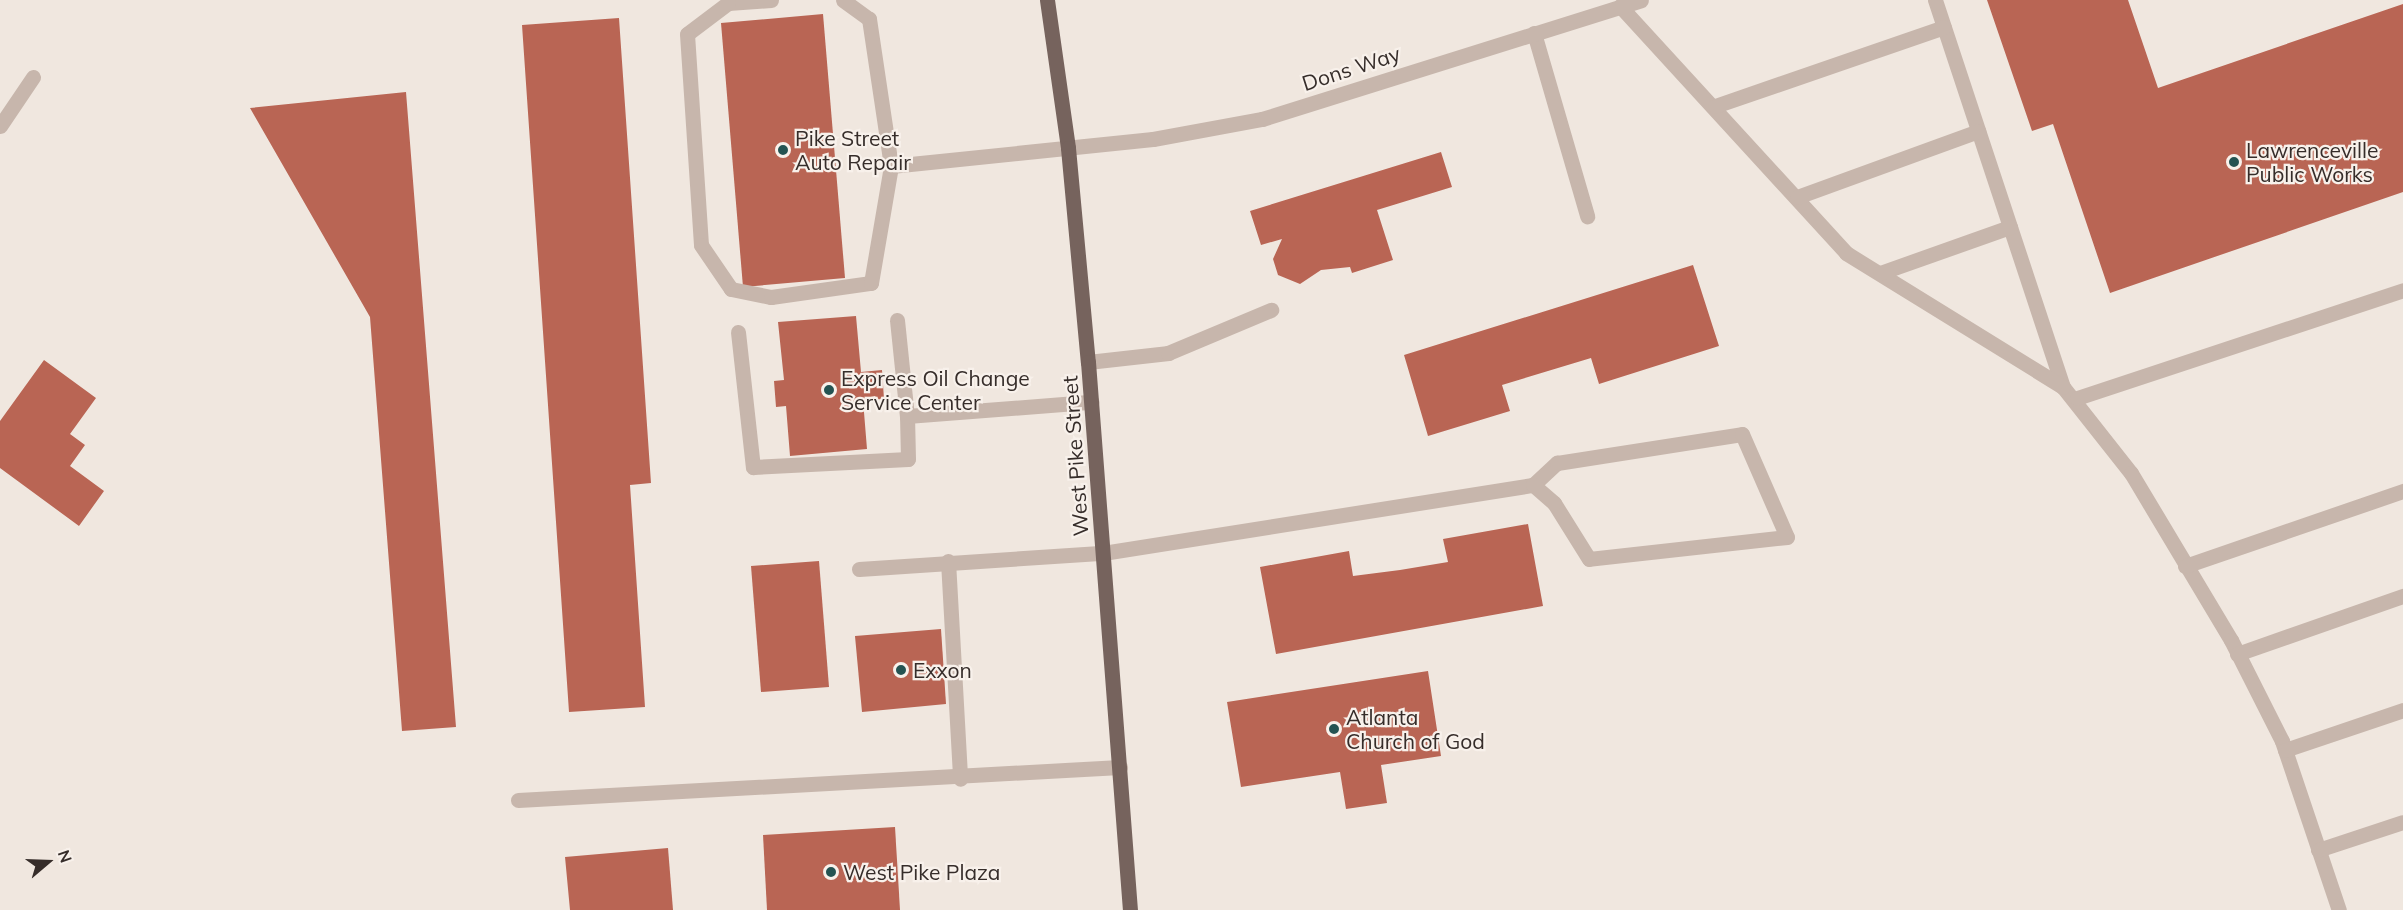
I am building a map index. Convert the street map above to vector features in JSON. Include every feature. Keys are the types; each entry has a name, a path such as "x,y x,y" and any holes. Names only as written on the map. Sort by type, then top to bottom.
{"main road":[{"name":"West Pike Street","path":"1047,0 1068,148 1089,362 1130,910"}],"street":[{"path":"771,0 728,3 687,34 701,246 732,289 771,297 871,283 891,166 869,20 843,0"},
{"name":"Dons Way","path":"891,166 1068,148 1262,119 1641,0"},
{"path":"1935,0 2063,387"},
{"path":"1620,6 1715,106 1846,253 2063,387 2077,398 2131,473 2238,654 2285,750 2338,910"},
{"path":"1715,106 1944,27"},
{"path":"1534,33 1587,216"},
{"path":"0,126 33,77"},
{"path":"1797,197 1978,130"},
{"path":"1880,273 2010,227"},
{"path":"2077,398 2403,290"},
{"path":"1089,362 1168,353 1271,310"},
{"path":"738,332 753,467 908,459 907,416 897,320"},
{"path":"907,416 1091,402"},
{"path":"859,569 948,561 1103,553 1533,485 1557,463 1742,434 1786,537 1589,559 1554,503 1533,485"},
{"path":"2185,566 2403,491"},
{"path":"948,561 960,778"},
{"path":"2238,654 2403,596"},
{"path":"2285,750 2403,710"},
{"path":"518,800 960,778 1120,767"},
{"path":"2318,850 2403,822"}],"building":[{"name":"Lawrenceville Public Works","path":"1987,0 2128,0 2158,88 2403,4 2403,192 2110,293 2053,124 2032,131"},
{"name":"Pike Street Auto Repair","path":"823,14 845,278 743,287 721,23"},
{"path":"619,18 651,483 630,485 645,707 569,712 522,25"},
{"path":"406,92 456,727 402,731 370,317 250,108"},
{"path":"1441,152 1452,187 1377,210 1393,260 1352,273 1350,267 1321,270 1300,284 1278,275 1273,259 1282,239 1261,245 1250,211"},
{"path":"1693,265 1719,346 1599,384 1591,358 1502,385 1510,411 1428,436 1404,355"},
{"name":"Express Oil Change Service Center","path":"856,316 861,372 882,370 884,399 863,400 867,449 790,456 786,406 776,407 774,381 784,380 778,322"},
{"path":"44,360 96,398 70,434 85,445 70,466 104,491 79,526 0,468 0,421"},
{"path":"1528,524 1543,606 1276,654 1260,567 1349,551 1353,576 1400,570 1448,562 1443,539"},
{"path":"819,561 829,687 761,692 751,566"},
{"name":"Exxon","path":"941,629 946,704 862,712 855,636"},
{"name":"Atlanta Church of God","path":"1428,671 1441,756 1381,765 1387,803 1346,809 1340,772 1241,787 1227,702"},
{"name":"West Pike Plaza","path":"895,827 900,910 767,910 763,835"},
{"path":"668,848 673,910 570,910 565,857"}],"place":[{"name":"Pike Street Auto Repair","path":"783,150"},
{"name":"Lawrenceville Public Works","path":"2234,162"},
{"name":"Express Oil Change Service Center","path":"829,390"},
{"name":"Exxon","path":"901,670"},
{"name":"Atlanta Church of God","path":"1334,729"},
{"name":"West Pike Plaza","path":"831,872"}]}
